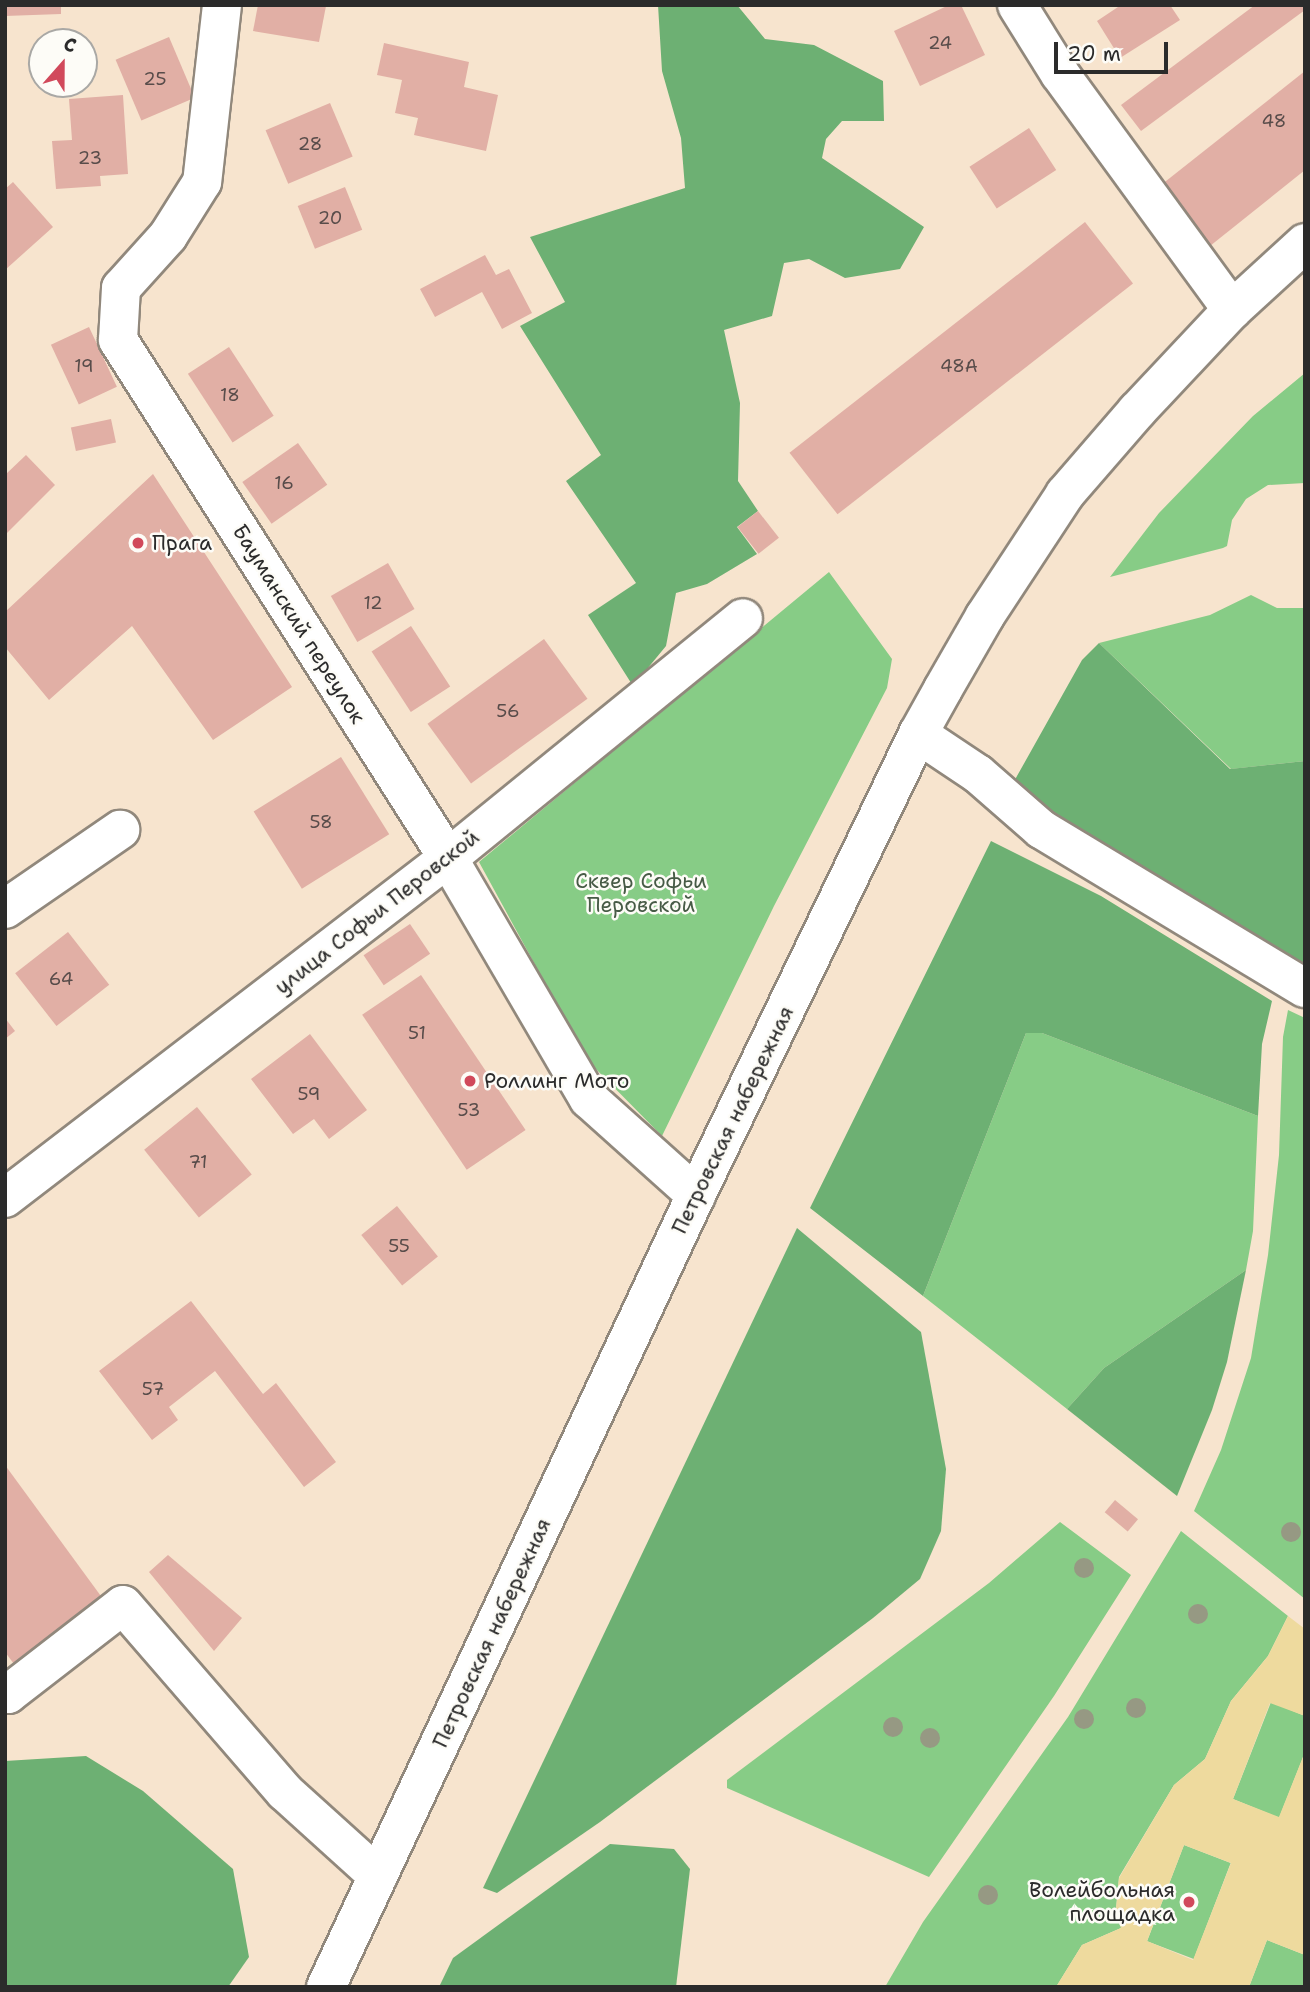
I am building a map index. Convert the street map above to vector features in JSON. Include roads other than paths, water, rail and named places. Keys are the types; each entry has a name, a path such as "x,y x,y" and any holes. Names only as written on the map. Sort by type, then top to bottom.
{"street":[{"name":"Бауманский переулок","path":"222,5 202,182 168,236 121,288 118,340 448,858 589,1099 696,1195"},
{"path":"1017,5 1060,74 1233,310 1305,243"},
{"name":"Петровская набережная","path":"326,1987 696,1195 918,734 985,616 1065,494 1137,411 1233,310"},
{"name":"улица Софьи Перовской","path":"5,1198 448,858 743,618"},
{"path":"918,734 978,774 1041,829 1305,988"},
{"path":"5,909 120,830"},
{"path":"5,1690 8,1694 123,1605 285,1792 378,1876"}],"place":[{"name":"Прага","path":"138,543"},
{"name":"Роллинг Мото","path":"470,1081"},
{"name":"Волейбольная площадка","path":"1189,1902"}],"park label":[{"name":"Сквер Софьи Перовской","path":"641,893"}]}
